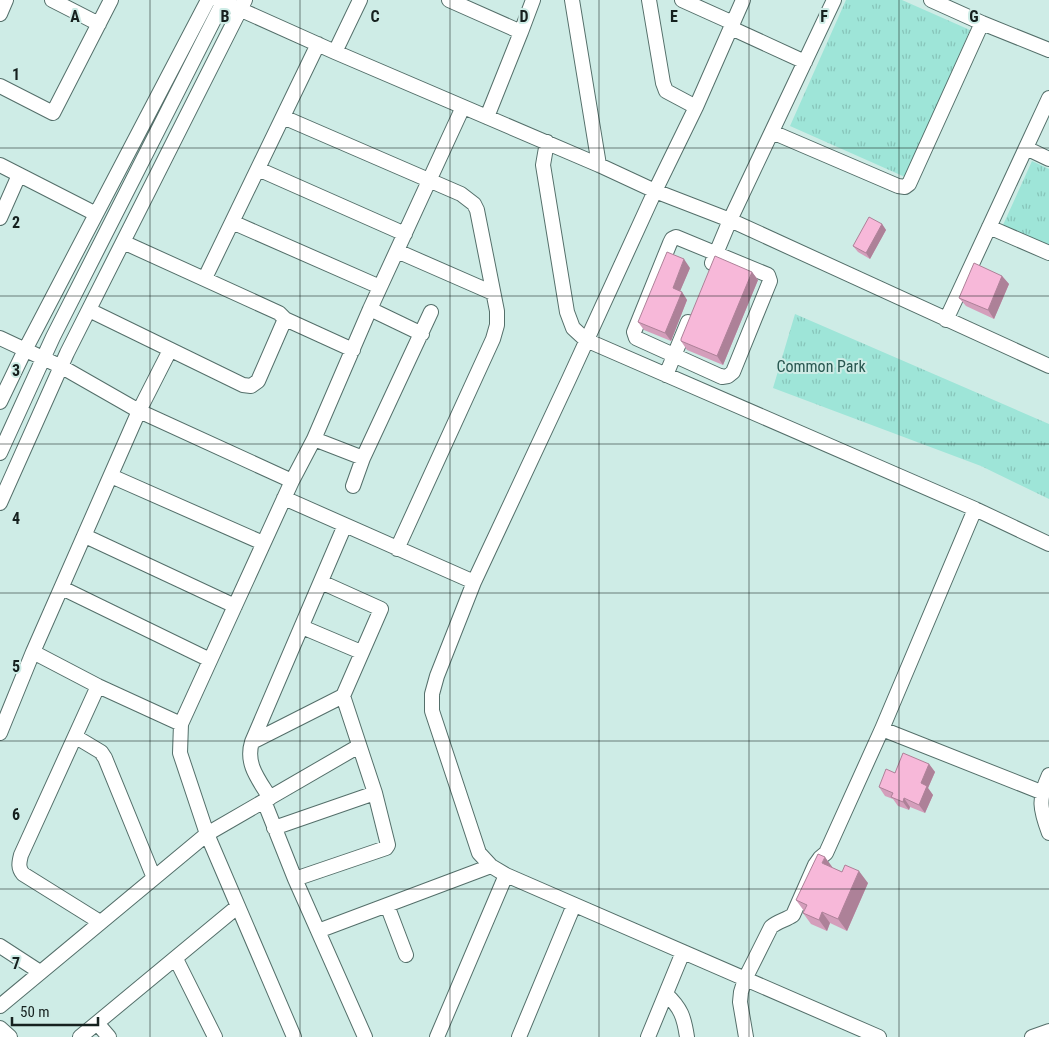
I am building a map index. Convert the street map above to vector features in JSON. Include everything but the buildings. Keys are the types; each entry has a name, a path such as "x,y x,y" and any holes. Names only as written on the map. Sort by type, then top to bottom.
{"street":[{"path":"0,14 6,0"},
{"path":"52,0 99,24"},
{"path":"0,86 53,113 111,0"},
{"path":"0,402 25,350 208,0"},
{"path":"335,52 360,0"},
{"path":"449,0 521,32"},
{"path":"487,117 533,0"},
{"path":"572,0 599,165"},
{"path":"649,0 666,91 696,107"},
{"path":"682,0 805,62"},
{"path":"743,0 696,107 655,191 474,582 436,676 432,694 432,711 479,853 490,866 574,905 879,1037"},
{"path":"708,272 730,220 834,0"},
{"path":"931,0 1049,50"},
{"path":"0,453 105,233 222,1 243,5 335,52 547,142 655,191 730,220 1049,366"},
{"path":"0,503 89,310 243,5"},
{"path":"772,132 889,182 904,186 909,184 982,23"},
{"path":"206,278 318,44"},
{"path":"946,320 1049,98"},
{"path":"294,1037 207,834 180,753 181,724 263,543 314,438 396,251 463,107"},
{"path":"283,117 461,194 474,204 477,210 498,325 398,549"},
{"path":"547,142 543,165 567,312 574,328 586,340 975,509 1049,544"},
{"path":"1026,148 1049,159"},
{"path":"0,165 96,214"},
{"path":"258,169 405,234"},
{"path":"0,218 20,175"},
{"path":"232,222 380,287"},
{"path":"989,227 1049,253"},
{"path":"676,238 716,254 768,276 770,281 733,372 728,376 722,377 636,338 634,332 672,239 676,238"},
{"path":"123,242 206,278 279,313 285,319 353,350"},
{"path":"396,251 493,293"},
{"path":"370,309 422,334"},
{"path":"666,375 693,309"},
{"path":"89,310 109,318 243,385 251,386 258,381 285,319"},
{"path":"353,486 364,458 432,312"},
{"path":"0,338 62,367 139,411 292,481"},
{"path":"0,733 33,652 139,411 170,350"},
{"path":"314,438 364,458"},
{"path":"111,476 263,543"},
{"path":"284,498 474,582"},
{"path":"746,1037 740,1002 745,979 771,927 776,922 793,915 815,865 826,853 882,728 975,509"},
{"path":"345,525 250,750 251,766 267,800 274,828 365,1037"},
{"path":"84,536 235,606"},
{"path":"295,879 386,848 388,844 375,793 343,696 381,609 321,582"},
{"path":"62,588 210,660"},
{"path":"302,627 361,652"},
{"path":"33,652 98,686 181,724"},
{"path":"98,686 22,855 20,870 23,874 100,922"},
{"path":"252,742 343,696"},
{"path":"882,728 1041,792"},
{"path":"76,737 101,752 105,758 154,878"},
{"path":"0,1006 207,834 359,746"},
{"path":"1049,775 1041,792 1041,806 1049,834"},
{"path":"274,828 375,793"},
{"path":"318,931 490,866"},
{"path":"437,1037 506,875"},
{"path":"387,905 406,955"},
{"path":"519,1037 574,905"},
{"path":"80,1037 237,907"},
{"path":"0,946 40,972"},
{"path":"648,1037 683,952"},
{"path":"176,959 215,1037"},
{"path":"666,994 680,1009 687,1037"},
{"path":"97,1023 109,1037"},
{"path":"0,1028 10,1037"}],"green space":[{"path":"846,0 902,0 970,30 905,177 790,126"},
{"path":"1032,161 1049,169 1049,246 1003,225"},
{"name":"Common Park","path":"795,314 1049,424 1049,499 981,466 773,388"}]}
